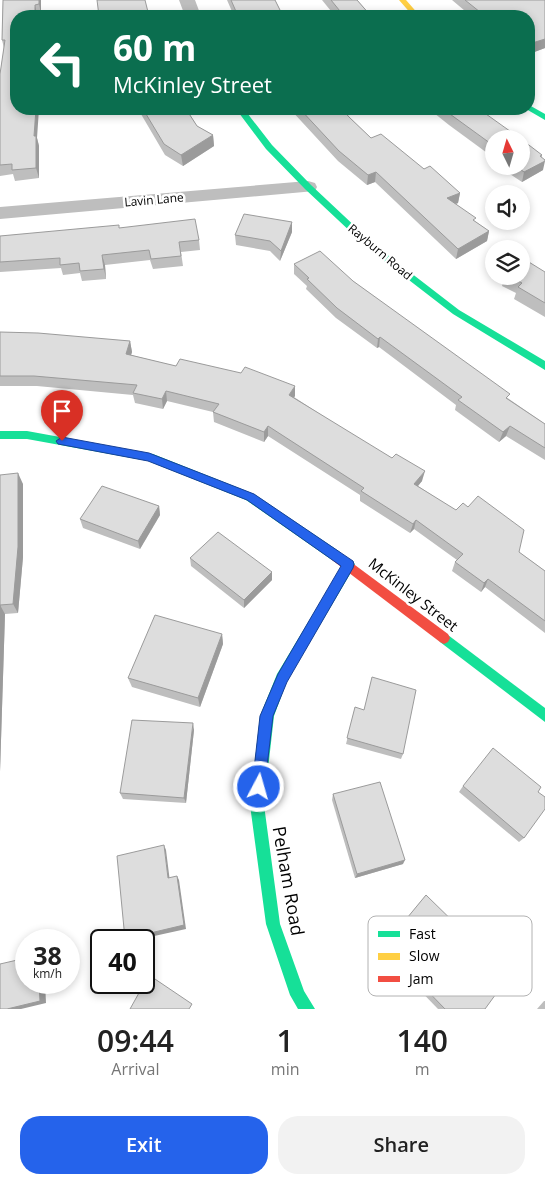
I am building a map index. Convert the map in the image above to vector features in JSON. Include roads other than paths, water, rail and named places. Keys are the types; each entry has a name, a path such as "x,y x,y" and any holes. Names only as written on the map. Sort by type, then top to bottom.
{"street":[{"path":"402,0 411,10"},
{"name":"Rayburn Road","path":"245,115 269,147 308,188 373,248 456,312 545,366"},
{"name":"Lavin Lane","path":"0,213 308,188"},
{"name":"McKinley Street","path":"0,435 27,435 149,457 250,497 348,564 545,716"},
{"name":"Pelham Road","path":"307,1009 298,995 274,924 257,805 266,716 282,678 348,564"}]}
